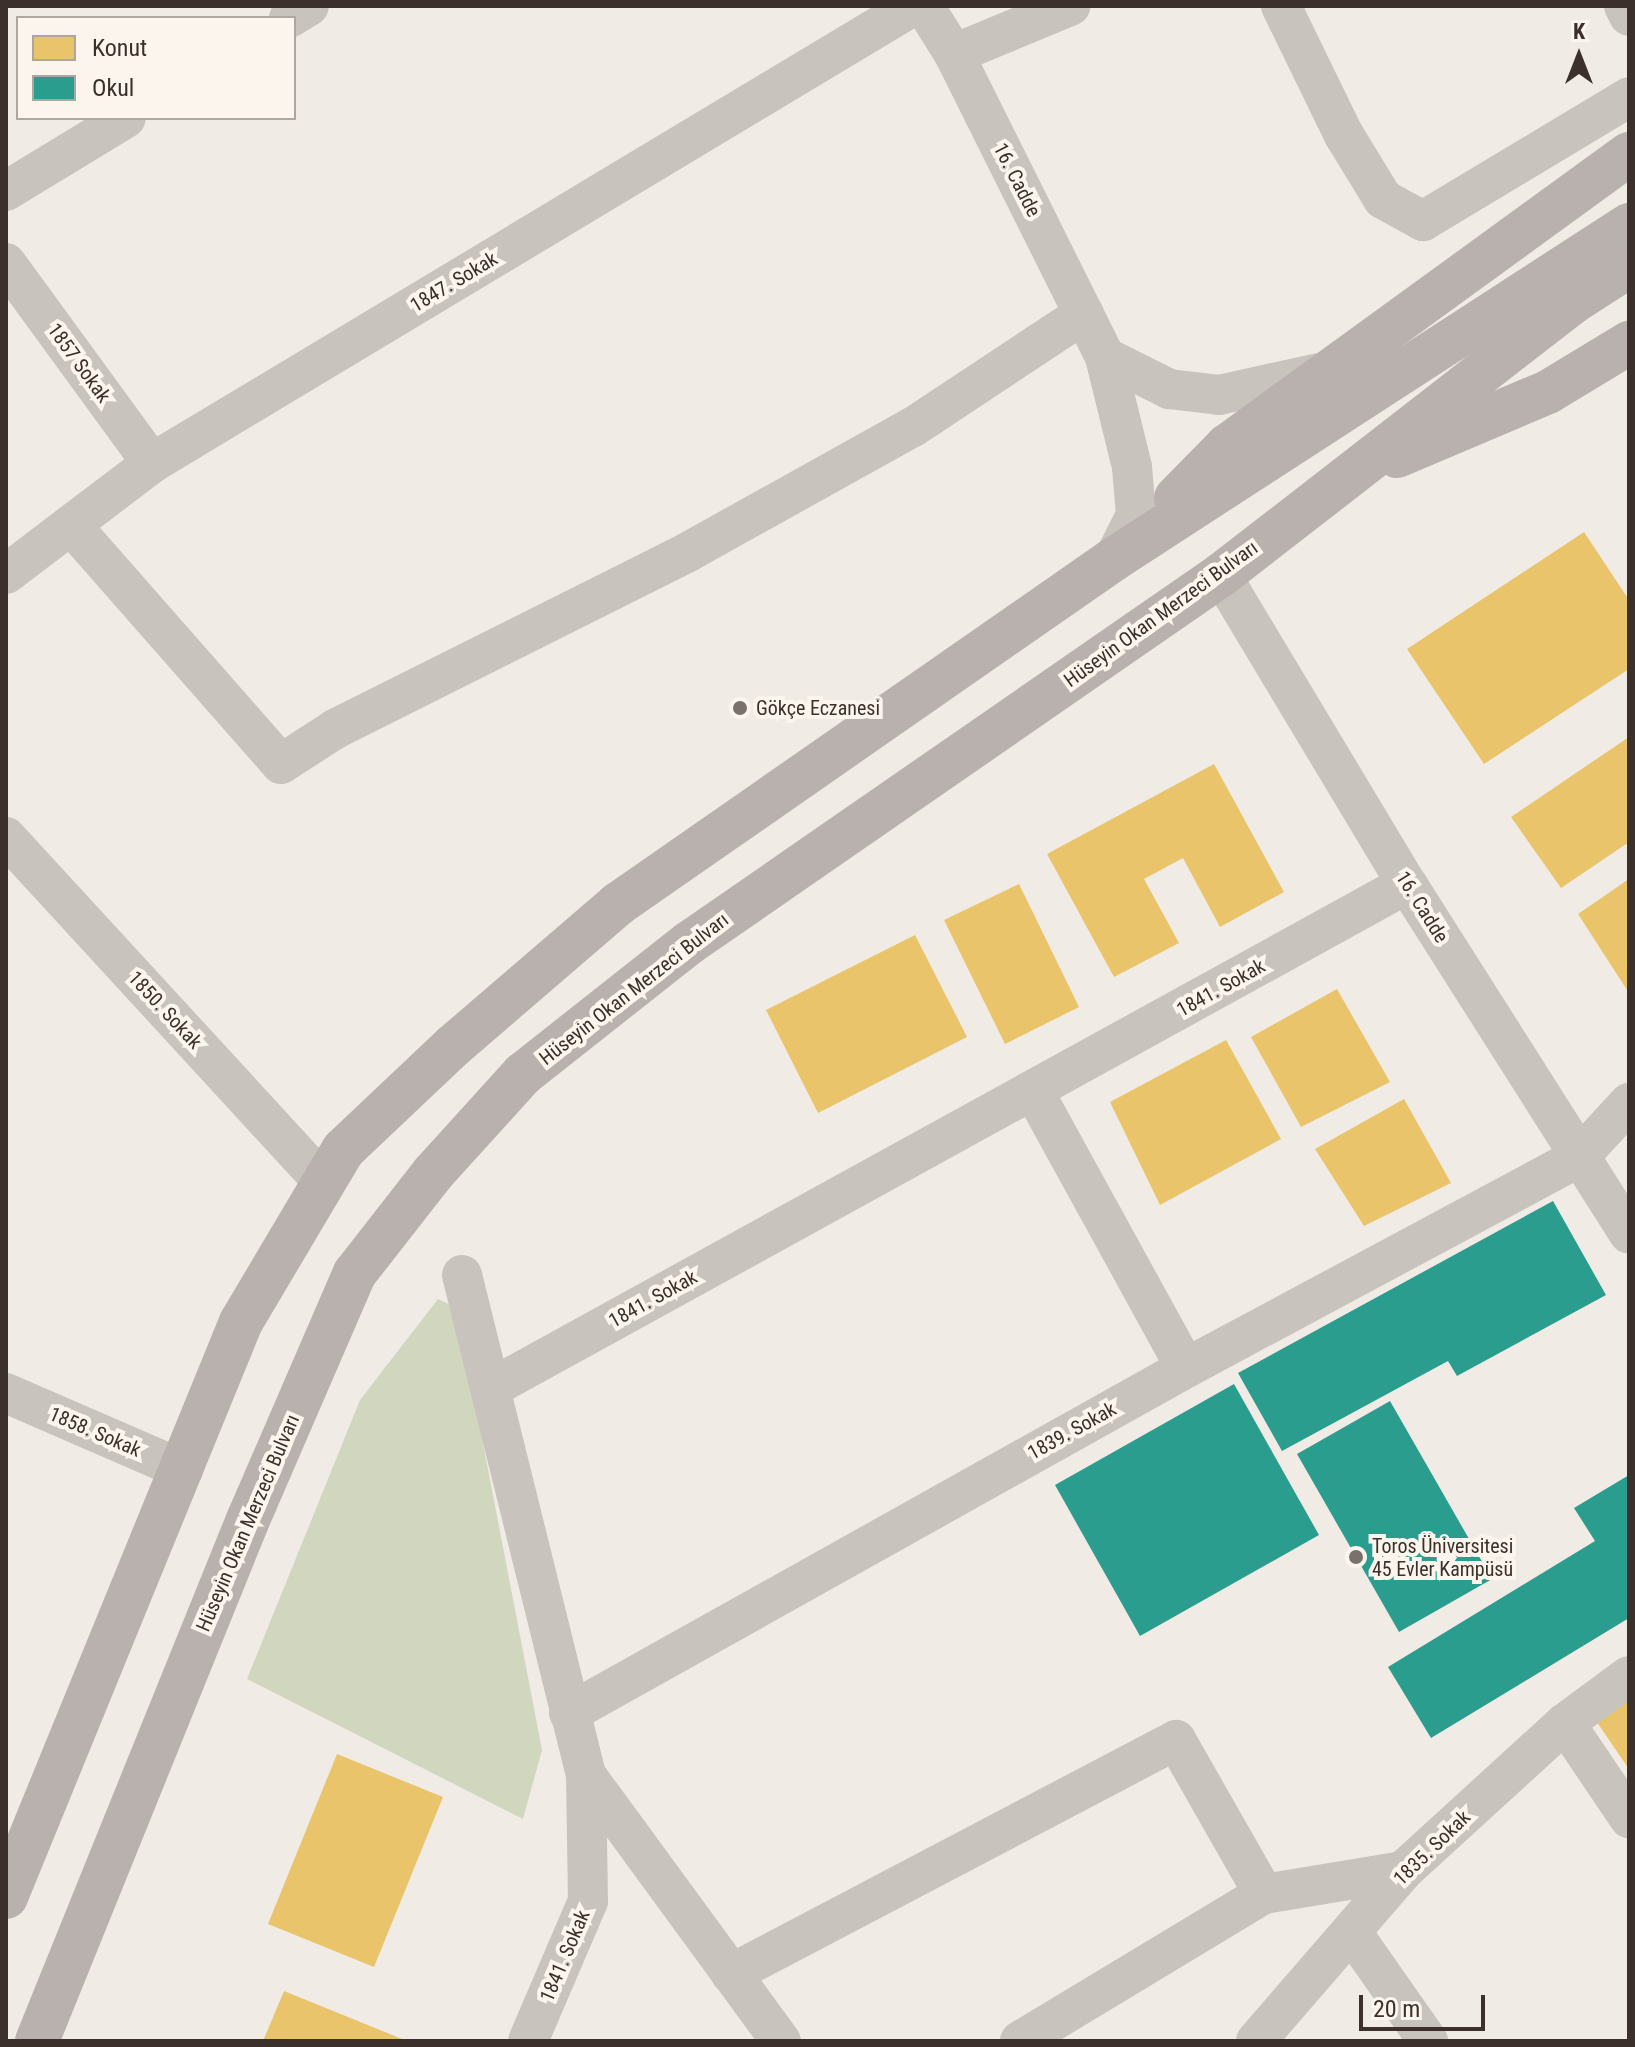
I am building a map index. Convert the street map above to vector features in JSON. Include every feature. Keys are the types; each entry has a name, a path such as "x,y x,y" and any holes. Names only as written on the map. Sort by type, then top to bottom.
{"main road":[{"path":"1114,559 1227,446 1629,154"},
{"path":"6,1897 241,1322 343,1150 442,1057 618,904 1114,559 1629,225"},
{"name":"Hüseyin Okan Merzeci Bulvarı","path":"37,2041 247,1522 355,1273 434,1172 523,1074 689,943 1221,575 1573,302 1629,266"},
{"path":"1340,480 1548,392 1629,343"}],"street":[{"name":"1847. Sokak","path":"6,574 152,463 913,6"},
{"name":"16. Cadde","path":"924,6 954,54 1105,357 1132,467 1136,515 1114,559"},
{"path":"954,54 1070,6"},
{"path":"1281,6 1344,135 1383,199 1423,221 1629,97"},
{"path":"1624,6 1629,16"},
{"path":"6,191 123,120"},
{"name":"1857 Sokak","path":"6,263 152,463"},
{"path":"71,525 281,764 335,729 688,552 900,434 1084,314"},
{"path":"1105,357 1169,389 1219,395 1328,371"},
{"name":"16. Cadde","path":"1221,575 1407,884 1629,1234"},
{"name":"1850. Sokak","path":"6,837 324,1183"},
{"name":"1841. Sokak","path":"528,2041 588,1901 586,1775 493,1387 1407,884"},
{"path":"1034,1092 1186,1368"},
{"name":"1839. Sokak","path":"569,1713 1186,1368 1579,1157 1629,1103"},
{"path":"462,1275 493,1387"},
{"name":"1858. Sokak","path":"6,1393 183,1470"},
{"name":"1835. Sokak","path":"1256,2041 1353,1934 1403,1871 1565,1723 1629,1676"},
{"path":"1565,1723 1629,1818"},
{"path":"731,1974 1176,1740 1264,1894"},
{"path":"586,1775 781,2041"},
{"path":"1020,2041 1264,1894 1403,1871"},
{"path":"1353,1934 1428,2041"}],"green space":[{"path":"438,1299 457,1308 542,1750 523,1819 247,1679 360,1400"}],"building: Konut":[{"path":"1584,532 1629,600 1629,669 1484,764 1407,649"},
{"path":"1629,737 1629,842 1561,888 1511,817"},
{"path":"1214,764 1284,892 1220,927 1183,858 1144,879 1179,943 1114,977 1047,854"},
{"path":"1629,879 1629,993 1578,914"},
{"path":"1019,884 1079,1007 1005,1044 944,920"},
{"path":"915,935 967,1037 818,1113 766,1010"},
{"path":"1337,989 1390,1082 1301,1127 1251,1037"},
{"path":"1226,1040 1281,1139 1160,1205 1110,1102"},
{"path":"1404,1099 1451,1183 1364,1226 1315,1149"},
{"path":"1629,1694 1629,1769 1594,1718"},
{"path":"337,1754 443,1797 374,1967 268,1924"},
{"path":"284,1991 407,2041 263,2041"}],"building: Okul":[{"path":"1553,1201 1606,1295 1457,1376 1448,1361 1282,1451 1238,1373"},
{"path":"1234,1384 1319,1535 1140,1636 1055,1485"},
{"path":"1390,1401 1492,1579 1399,1632 1297,1454"},
{"path":"1629,1475 1629,1618 1431,1738 1388,1667 1595,1541 1574,1508"}],"place":[{"name":"Gökçe Eczanesi","path":"740,708"},
{"name":"Toros Üniversitesi 45 Evler Kampüsü","path":"1356,1557"}]}
